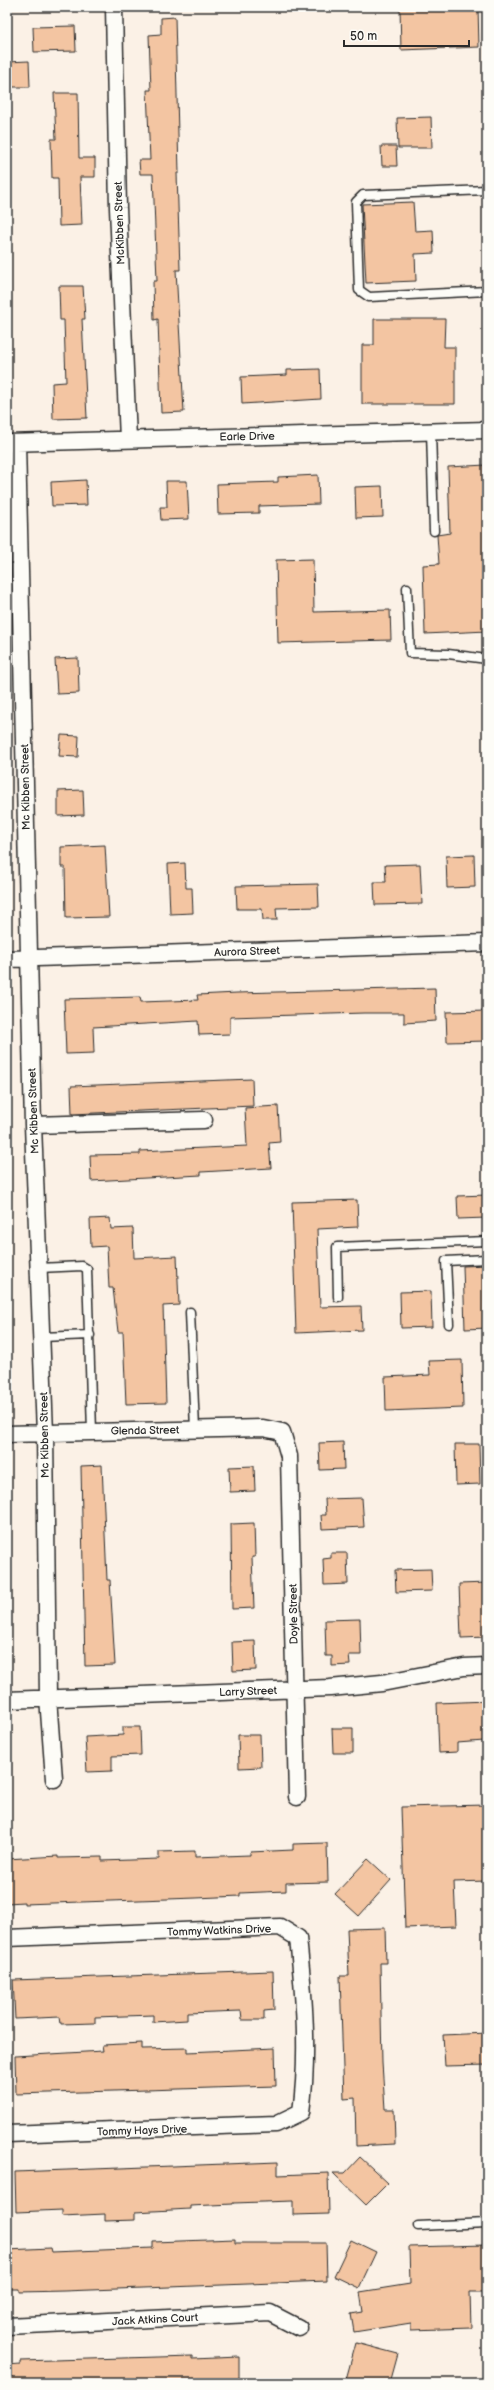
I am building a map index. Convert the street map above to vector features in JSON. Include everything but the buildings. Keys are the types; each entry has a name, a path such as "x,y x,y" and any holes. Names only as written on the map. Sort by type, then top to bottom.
{"street":[{"name":"McKibben Street","path":"114,7 118,208 128,439"},
{"name":"Earle Drive","path":"12,443 487,430"},
{"name":"Mc Kibben Street","path":"12,443 33,1125 45,1433 48,1698 54,1779"},
{"name":"Aurora Street","path":"7,959 487,943"},
{"path":"33,1125 204,1120"},
{"name":"Glenda Street","path":"7,1434 263,1428 282,1432"},
{"name":"Doyle Street","path":"282,1432 289,1456 297,1797"},
{"name":"Larry Street","path":"7,1700 294,1690 382,1683 464,1667 487,1666"},
{"name":"Tommy Watkins Drive","path":"7,1938 280,1927 298,1938 304,1998 305,2083 301,2112 276,2124"},
{"name":"Tommy Hays Drive","path":"7,2134 276,2124"},
{"name":"Jack Atkins Court","path":"7,2326 270,2313 299,2328"}],"lane":[{"path":"487,190 363,195 356,202 359,290 369,297 487,291"},
{"path":"430,432 434,532"},
{"path":"407,588 410,653 448,654 487,659"},
{"path":"338,1297 337,1247 487,1241"},
{"path":"449,1324 446,1261 487,1259"},
{"path":"39,1268 82,1266 87,1269 92,1432"},
{"path":"190,1312 195,1429"},
{"path":"42,1337 90,1335"},
{"path":"418,2226 487,2223"}]}
